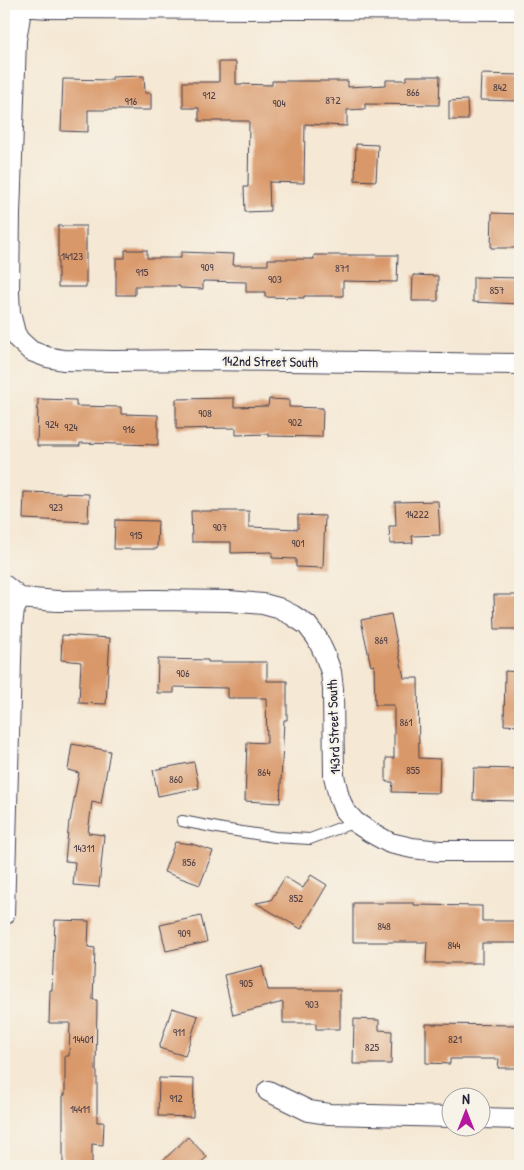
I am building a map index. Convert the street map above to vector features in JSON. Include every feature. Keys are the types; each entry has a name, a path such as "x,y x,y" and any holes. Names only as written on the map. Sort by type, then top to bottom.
{"street":[{"path":"7,214 16,40 16,5 49,8 520,10"},
{"name":"142nd Street South","path":"7,214 10,313 15,333 31,351 47,357 63,360 114,361 198,360 520,364"},
{"path":"4,585 20,598 14,610 12,626 4,915"},
{"name":"143rd Street South","path":"20,598 57,601 229,601 264,604 292,615 307,625 317,638 331,672 333,689 334,776 344,810 356,822 390,843 439,851 520,851"},
{"path":"268,1091 309,1111 329,1114 442,1117"},
{"path":"492,1118 520,1119"}],"lane":[{"path":"182,820 223,829 310,839 356,822"}],"building":[{"path":"219,62 236,62 236,84 272,85 272,81 348,81 348,87 386,85 386,80 406,80 407,76 440,76 439,105 365,104 365,109 347,110 347,126 305,124 304,183 269,182 270,211 245,212 244,187 248,187 249,121 199,121 199,108 183,108 183,82 219,82"},
{"path":"481,74 520,75 520,101 480,100"},
{"path":"144,76 145,93 151,93 151,110 88,110 88,132 61,131 63,79 112,80 112,77"},
{"path":"467,100 468,120 449,120 449,101"},
{"path":"356,144 378,145 376,181 355,180"},
{"path":"492,213 520,214 520,248 491,248"},
{"path":"58,226 86,226 86,287 58,287"},
{"path":"125,250 147,250 147,258 181,258 181,252 234,254 233,265 268,265 268,259 314,259 314,255 398,255 397,282 343,281 343,296 304,296 304,298 265,297 265,292 246,292 246,282 203,281 203,289 180,288 180,286 135,286 135,295 116,295 116,258 125,258"},
{"path":"413,275 438,276 438,301 412,301"},
{"path":"473,277 520,278 520,304 473,302"},
{"path":"234,398 234,407 268,406 269,399 289,400 289,407 323,408 322,437 268,436 268,434 236,435 236,428 176,429 176,399"},
{"path":"38,399 76,400 76,406 121,407 121,414 158,415 158,445 80,443 80,446 37,446"},
{"path":"24,492 89,494 88,522 23,519"},
{"path":"438,501 440,535 412,536 413,543 390,544 389,526 396,526 395,502"},
{"path":"191,511 249,511 249,527 298,529 298,515 325,516 323,568 296,567 296,559 272,558 272,552 231,553 231,542 192,542"},
{"path":"115,520 158,521 157,549 114,549"},
{"path":"494,595 520,595 520,629 495,629"},
{"path":"391,614 404,678 418,678 419,758 440,759 439,793 392,792 393,782 386,782 386,758 394,758 394,705 375,705 374,665 371,666 361,620"},
{"path":"62,635 110,638 106,704 79,703 81,662 61,660"},
{"path":"158,659 208,660 208,662 267,662 267,681 287,681 287,720 284,720 280,803 245,801 247,742 267,743 266,698 228,698 228,688 174,687 174,693 157,693"},
{"path":"505,671 520,672 520,726 504,725"},
{"path":"72,744 110,751 101,804 92,802 88,833 104,835 99,887 73,885 75,862 65,861 69,821 79,773 68,770"},
{"path":"194,762 199,788 158,796 153,770"},
{"path":"474,768 520,769 520,801 473,800"},
{"path":"175,842 192,844 213,851 200,885 164,872"},
{"path":"311,875 327,885 301,929 256,903 271,900 285,877 303,888"},
{"path":"353,903 482,906 482,921 520,921 520,943 482,943 482,963 426,963 427,942 353,942"},
{"path":"201,916 207,942 166,951 160,925"},
{"path":"55,920 89,921 88,947 95,948 93,1000 97,1000 97,1122 104,1122 103,1145 92,1144 92,1166 63,1166 63,1095 65,1095 65,1056 69,1056 70,1023 49,1023"},
{"path":"262,966 268,990 340,990 340,1029 316,1029 316,1023 283,1023 283,1002 233,1015 224,975"},
{"path":"172,1008 198,1016 185,1056 159,1048"},
{"path":"354,1019 379,1020 379,1030 392,1031 391,1064 353,1064"},
{"path":"426,1024 520,1025 520,1068 498,1068 499,1059 450,1059 450,1064 426,1063"},
{"path":"159,1078 194,1079 193,1117 158,1116"},
{"path":"188,1137 207,1157 197,1166 157,1166"}]}
